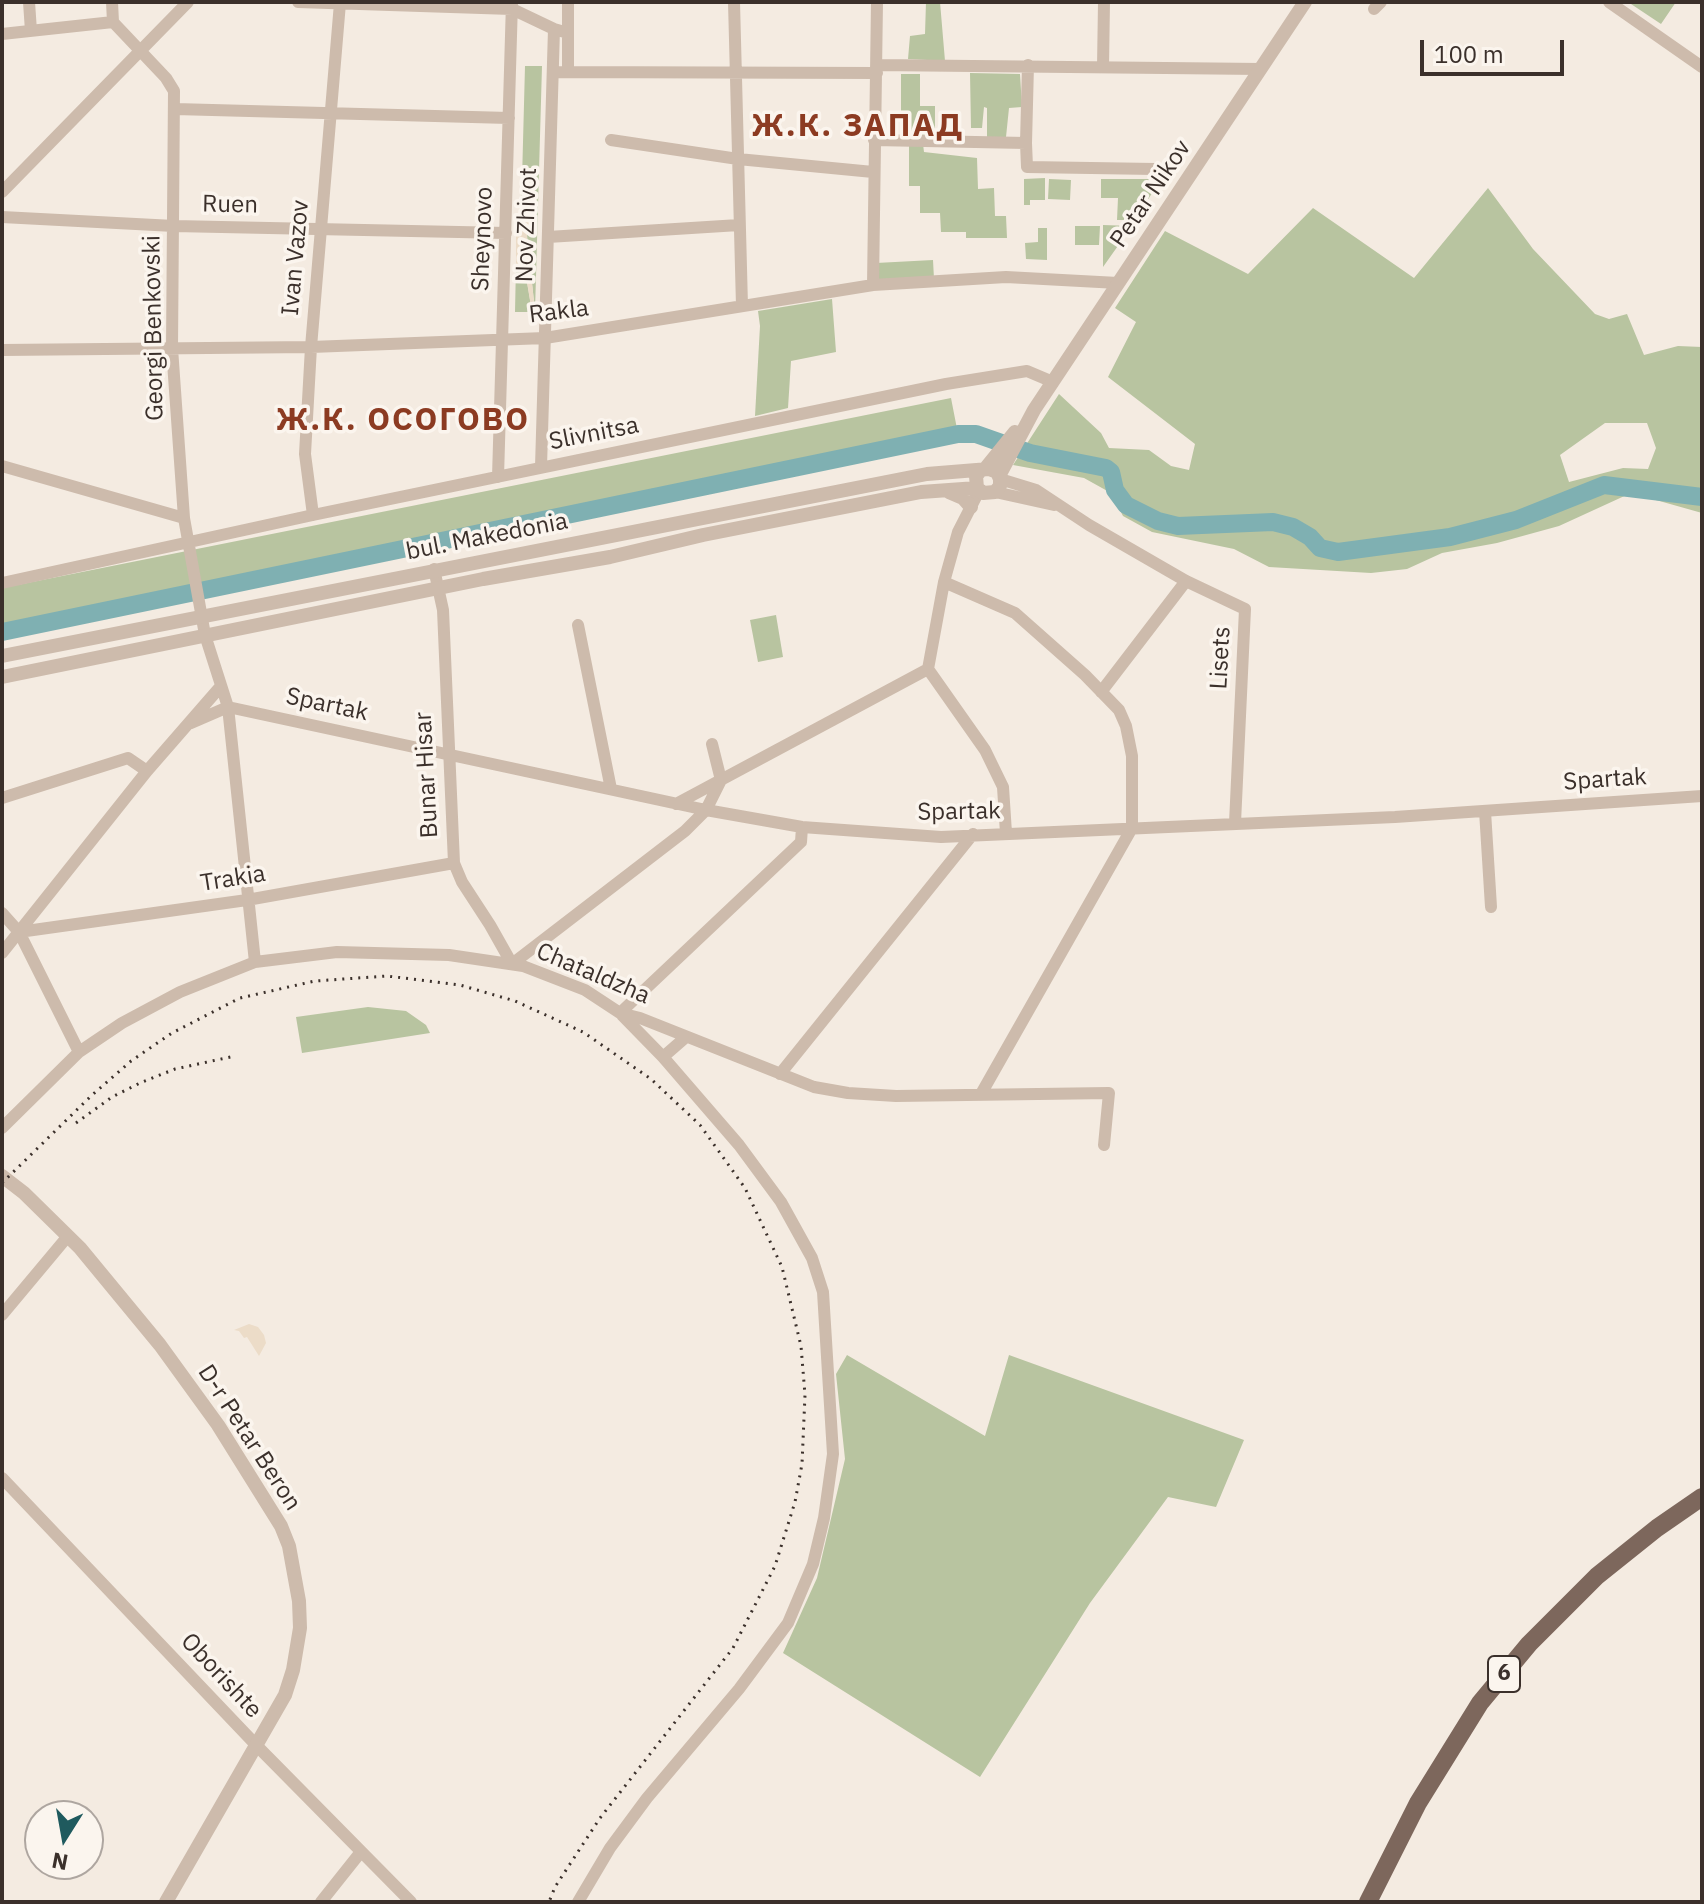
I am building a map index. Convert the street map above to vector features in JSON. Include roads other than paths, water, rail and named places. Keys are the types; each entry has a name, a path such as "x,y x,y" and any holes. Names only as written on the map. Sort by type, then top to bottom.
{"main road":[{"name":"6","path":"1368,1902 1418,1803 1490,1691 1529,1644 1597,1576 1702,1497"}],"street":[{"path":"29,2 31,31"},
{"path":"2,34 113,22 112,2"},
{"path":"5,183 188,2"},
{"path":"298,2 512,6 554,29 568,33"},
{"path":"568,2 568,72"},
{"path":"734,2 742,306"},
{"path":"873,285 877,2"},
{"path":"1103,67 1104,2"},
{"name":"Petar Nikov","path":"1004,454 1305,2"},
{"path":"1609,2 1702,67"},
{"name":"Ivan Vazov","path":"313,515 305,461 311,347 340,3"},
{"name":"Sheynovo","path":"498,477 512,6"},
{"name":"Georgi Benkovski","path":"113,22 166,78 174,91 172,348 184,518 205,635 228,707 255,962"},
{"name":"Nov Zhivot","path":"541,467 554,29"},
{"path":"1028,65 1027,167 1155,169"},
{"path":"553,72 735,72 1028,65 1261,69"},
{"path":"175,109 509,118"},
{"path":"611,140 738,159 873,172"},
{"path":"874,140 1026,143"},
{"name":"Ruen","path":"2,217 174,226 506,233"},
{"path":"548,237 739,225"},
{"name":"Rakla","path":"2,350 311,347 545,338 873,285 1006,277 1118,283"},
{"name":"Slivnitsa","path":"2,583 541,467 986,377 1027,371 1053,382"},
{"path":"990,487 976,476 1004,454"},
{"path":"1004,454 990,487 970,509 958,532 944,582 928,669 985,750 1003,787 1006,833"},
{"path":"2,466 184,518"},
{"path":"983,469 993,470 990,487"},
{"name":"bul. Makedonia","path":"2,656 200,612 927,474 983,469"},
{"name":"bul. Makedonia","path":"2,677 921,492 990,487"},
{"name":"Lisets","path":"990,487 1061,507 1186,581 1245,609 1235,823"},
{"path":"945,490 963,498 970,509"},
{"name":"Bunar Hisar","path":"434,569 443,610 454,863 462,882 512,964"},
{"path":"1101,692 1186,581"},
{"path":"944,582 1015,613 1101,692 1119,710 1132,756 1132,828 981,1094"},
{"path":"578,625 611,789"},
{"path":"676,804 928,669"},
{"path":"2,953 147,771 221,686"},
{"path":"188,725 228,707"},
{"name":"Spartak","path":"228,707 706,810 802,827 941,837 1485,811 1702,796"},
{"path":"512,964 685,831 706,810 721,780 712,744"},
{"path":"2,798 128,758 147,771"},
{"path":"1485,811 1491,907"},
{"path":"578,1902 610,1848 647,1798 739,1689 788,1623 813,1564 824,1518 833,1454 823,1292 812,1258 781,1202 747,1156 663,1057 620,1013 801,842 802,827"},
{"path":"780,1074 973,834"},
{"name":"Trakia","path":"19,932 247,900 454,863"},
{"path":"2,913 19,932 79,1052"},
{"name":"Chataldzha","path":"2,1128 79,1052 122,1023 180,992 255,962 337,952 449,955 523,966 585,990 620,1013 640,1018 814,1087 896,1096 1109,1093 1104,1145"},
{"path":"663,1057 686,1037"},
{"name":"D-r Petar Beron","path":"2,1176 68,1236 160,1345 218,1425 285,1534 299,1601 298,1642 285,1695 258,1747 166,1902"},
{"path":"2,1315 68,1236"},
{"name":"Oborishte","path":"2,1478 360,1853 411,1902"},
{"path":"321,1902 360,1853"}],"waterway":[{"path":"2,632 958,434 976,434 1030,453 1106,468 1111,472 1115,490 1126,505 1158,521 1178,526 1273,522 1293,527 1310,537 1320,548 1338,552 1450,537 1516,520 1604,485 1702,497"}],"railway":[{"path":"2,1183 91,1096 131,1061 172,1033 240,998 315,981 387,976 460,985 515,1001 583,1032 651,1079 700,1125 745,1188 782,1267 801,1346 805,1395 802,1464 795,1502 775,1566 733,1648 600,1818 555,1887 549,1902"},
{"path":"76,1123 112,1097 140,1083 175,1069 235,1056"}],"district":[{"name":"Ж.К. ЗАПАД","path":"858,127"},
{"name":"Ж.К. ОСОГОВО","path":"403,421"}]}
